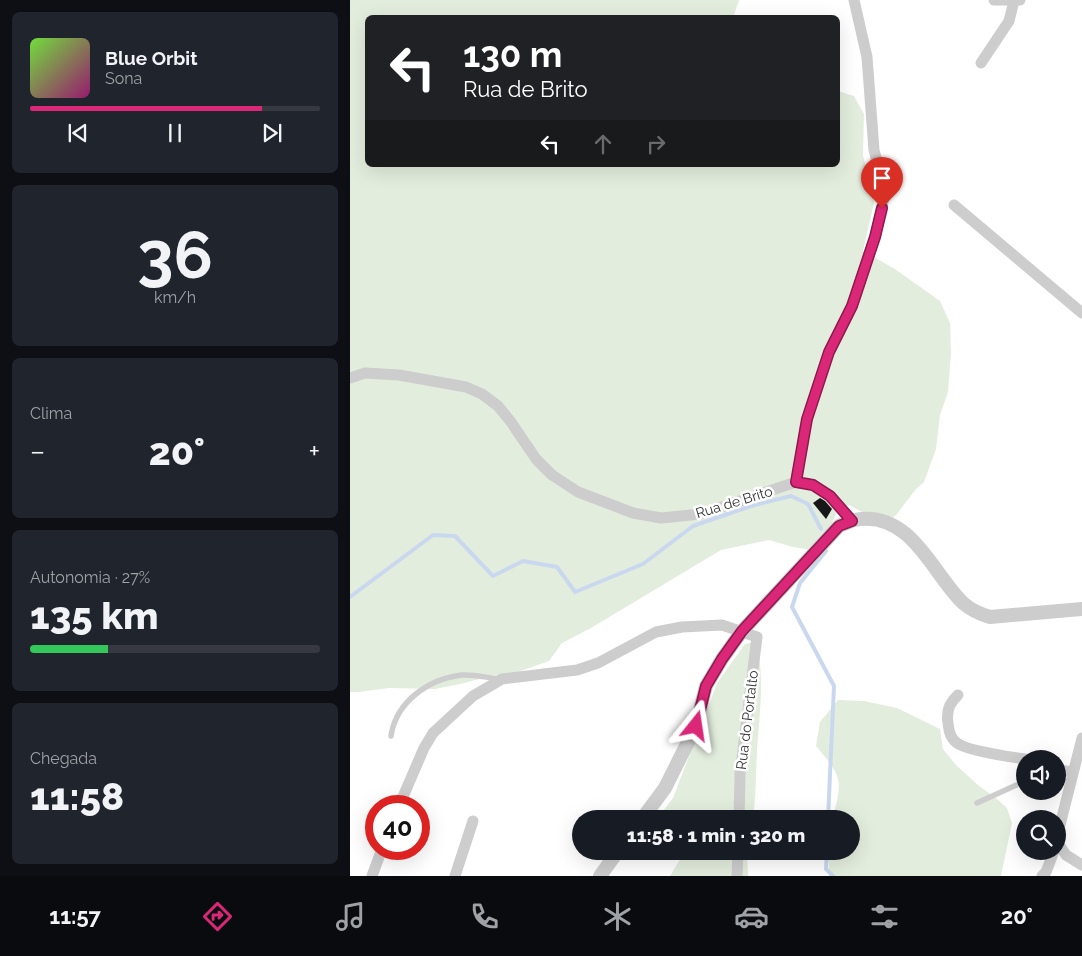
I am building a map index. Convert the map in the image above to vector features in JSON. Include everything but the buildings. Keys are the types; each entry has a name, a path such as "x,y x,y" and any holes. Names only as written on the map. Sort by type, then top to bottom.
{"street":[{"path":"852,521 830,496 813,485 796,482 807,419 829,352 852,306 875,237 885,194 874,150 867,57 854,0"},
{"path":"981,64 1009,21 1017,1 994,0"},
{"path":"954,205 1082,313"},
{"name":"Rua de Brito","path":"350,378 365,373 399,375 466,387 482,394 498,406 536,459 552,475 578,492 634,513 661,518 701,514 796,482"},
{"path":"649,810 666,788 696,726 706,686 722,659 742,631 839,526 860,518 881,520 905,533 928,558 963,602 978,613 990,617 1082,609"},
{"path":"404,795 424,748 434,733 474,696 502,679 577,670 598,663 656,632 682,627 722,625 742,631"},
{"name":"Rua do Portalto","path":"739,810 740,774 757,637 742,631"},
{"path":"958,695 952,700 946,715 949,734 958,744 1001,756 1016,758"},
{"path":"1064,810 1082,738"},
{"path":"1066,771 1073,772"},
{"path":"455,876 472,820"},
{"path":"1066,855 1082,865"},
{"path":"372,876 378,860"},
{"path":"600,876 612,860"},
{"path":"737,876 738,860"},
{"path":"1042,876 1046,872 1051,860"}],"lane":[{"path":"391,736 392,727 404,706 414,694 429,686 444,679 462,675 502,679"},
{"path":"977,803 1016,785"}],"green space":[{"path":"350,0 739,0 734,15 365,15 365,167 840,167 840,92 854,96 864,114 863,155 874,203 863,251 895,269 940,301 950,323 951,353 948,392 940,415 936,449 924,482 916,489 896,515 884,524 849,505 837,511 825,541 811,550 769,540 721,550 591,628 562,643 549,661 515,673 491,676 435,689 389,688 350,692"},
{"path":"755,642 761,680 754,810 664,810 673,798 717,683 745,644"},
{"path":"838,700 864,701 897,708 940,729 943,749 956,765 1007,808 1012,823 1001,876 829,876 829,860 860,860 860,810 835,810 839,783 834,770 816,746 820,722"},
{"path":"680,860 747,860 748,876 670,876"}],"waterway":[{"path":"350,597 433,535 455,536 493,576 523,561 557,567 575,592 643,564 693,526 751,506 791,496 808,504 821,529"},
{"path":"826,551 800,583 792,607 834,686 828,810"},
{"path":"826,860 826,869 833,876"}],"route":[{"path":"696,726 706,686 742,631 839,526 852,521 830,496 813,485 796,482 807,419 829,352 852,306 875,237 882,208"}]}
